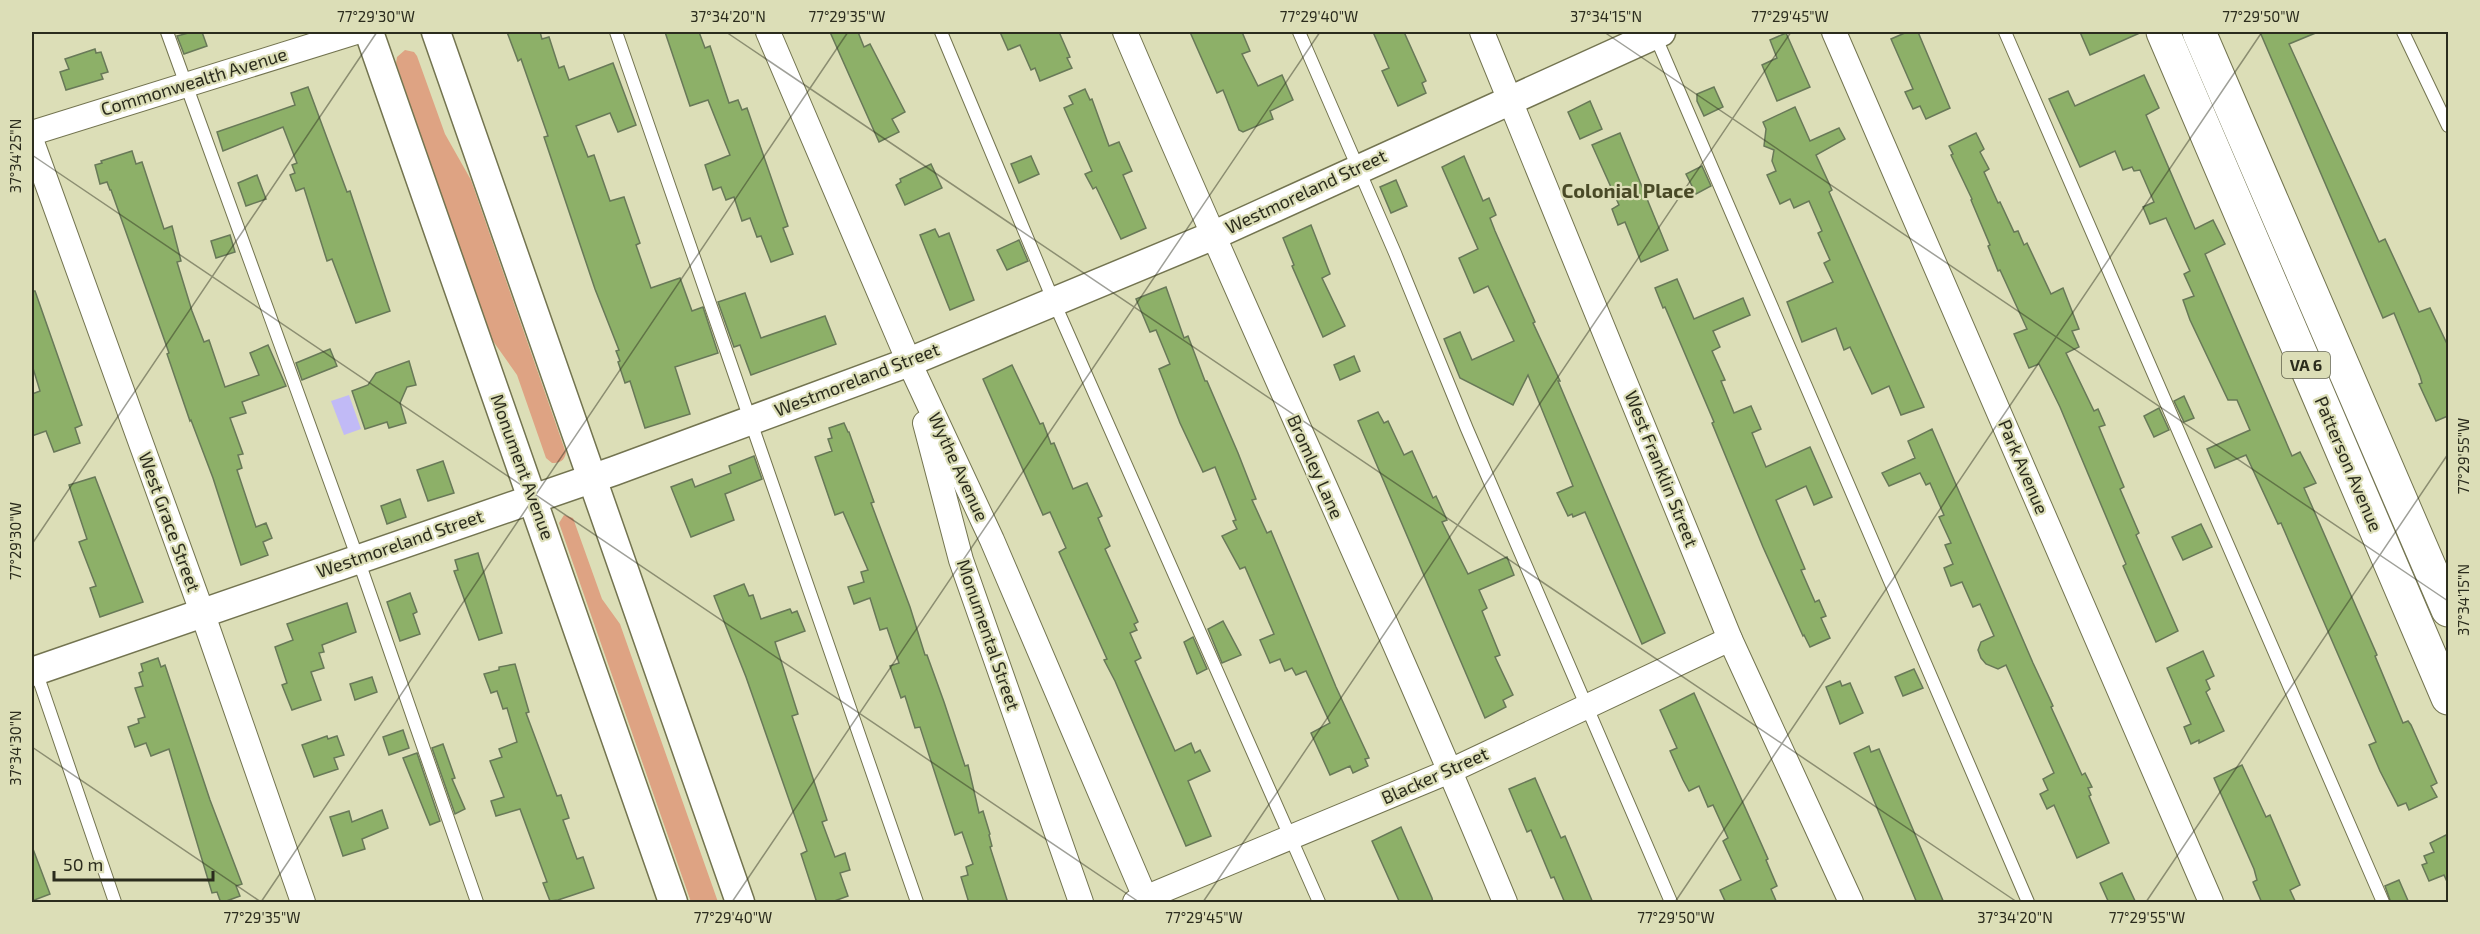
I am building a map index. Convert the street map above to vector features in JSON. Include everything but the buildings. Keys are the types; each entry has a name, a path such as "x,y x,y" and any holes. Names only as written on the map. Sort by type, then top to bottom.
{"main road":[{"name":"Patterson Avenue","path":"2163,32 2448,698"},
{"name":"Patterson Avenue","path":"2199,32 2448,610"}],"street":[{"name":"Commonwealth Avenue","path":"32,133 356,32"},
{"name":"Monument Avenue","path":"369,32 673,903"},
{"path":"436,32 740,903"},
{"name":"Wythe Avenue","path":"768,32 909,362 992,540 1143,901"},
{"name":"Bromley Lane","path":"1125,32 1212,236 1450,771 1505,903"},
{"name":"West Franklin Street","path":"1482,32 1730,639 1851,903"},
{"name":"Park Avenue","path":"1834,32 2211,903"},
{"name":"Westmoreland Street","path":"33,667 358,559 909,362 1212,236 1656,33"},
{"name":"West Grace Street","path":"32,142 202,612 303,903"},
{"name":"Monumental Street","path":"909,362 961,560 1081,903"},
{"name":"Blacker Street","path":"1143,901 1450,771 1730,639"}],"lane":[{"path":"167,32 184,85 358,559 477,903"},
{"path":"616,32 917,903"},
{"path":"941,32 1054,302 1292,837 1319,903"},
{"path":"1299,32 1359,167 1467,429 1671,903"},
{"path":"2006,32 2383,903"},
{"path":"2403,32 2448,126"},
{"path":"1656,33 2028,903"},
{"path":"33,667 115,903"}],"shaded area":[{"path":"405,50 414,52 417,56 445,134 471,180 566,453 563,460 559,462 552,463 546,458 517,375 488,334 396,63 397,57"},
{"path":"349,395 361,429 344,435 331,401"},
{"path":"564,515 573,518 602,599 620,624 718,902 691,902 559,523"}],"district":[{"name":"Colonial Place","path":"1628,191"}]}
